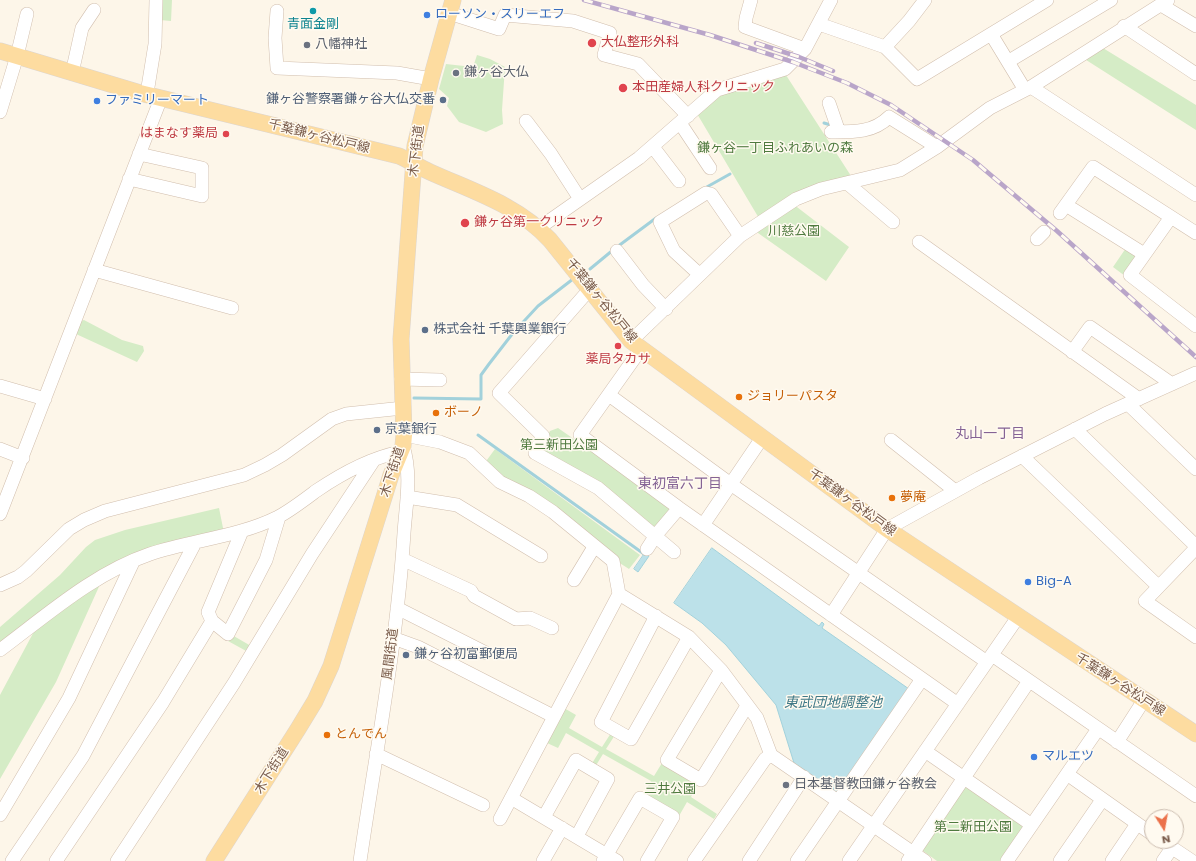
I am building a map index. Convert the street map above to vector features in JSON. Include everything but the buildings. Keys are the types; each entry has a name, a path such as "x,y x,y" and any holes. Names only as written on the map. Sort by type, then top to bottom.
{"main road":[{"name":"木下街道","path":"214,861 315,701 330,666 402,444 403,408 401,339 417,136 451,6"},
{"name":"千葉鎌ヶ谷松戸線","path":"0,51 161,98 399,156 427,171 508,207 539,228 636,345 887,529 1196,734"}],"street":[{"path":"148,88 155,44 156,0"},
{"path":"751,0 745,27 806,49"},
{"path":"539,228 653,147 717,90 785,68 806,49 831,0"},
{"path":"885,47 909,21 925,0"},
{"path":"819,24 885,47 918,79 1047,0"},
{"path":"1009,61 1111,0"},
{"path":"958,704 679,508 580,435 609,394 636,345 666,309 699,274 740,236 796,199 820,189 900,170 937,147 990,108 1028,89 1124,26 1164,2 1196,26"},
{"path":"451,6 499,29 505,15 573,21 610,33 604,55 638,64 684,120 710,168"},
{"path":"72,73 82,28 94,10"},
{"path":"278,11 275,38 277,68 397,73 431,79"},
{"path":"0,112 17,56 27,14"},
{"path":"1124,26 1196,74"},
{"path":"991,34 1028,89 1196,195"},
{"path":"0,514 23,458 161,98"},
{"path":"829,103 835,132 866,130 883,124 889,117 937,147"},
{"path":"526,121 551,154 580,199"},
{"path":"653,147 680,181"},
{"path":"129,179 202,196 202,168 139,154"},
{"path":"1144,254 1063,209 1093,167 1196,234"},
{"path":"847,183 893,222"},
{"path":"699,274 674,251 660,222 706,193 710,194 740,236"},
{"path":"1171,217 1130,275 1196,326"},
{"path":"919,242 1072,352 1134,401 1196,469"},
{"path":"617,251 643,285 666,309"},
{"path":"94,270 232,308"},
{"path":"582,280 499,394 543,436 535,453 598,488 656,535 674,552"},
{"path":"1072,352 1090,327 1172,384"},
{"path":"831,615 887,529 954,490 1075,429 1196,373"},
{"path":"402,379 440,380"},
{"path":"0,386 45,399"},
{"path":"609,394 732,484 859,572 895,600 1028,681 1196,796"},
{"path":"0,585 18,577 26,571 69,529 84,520 105,511 244,475 265,466 332,419 346,414 403,408"},
{"path":"1075,429 1196,547 1144,601 1196,637"},
{"path":"703,524 732,484 762,438"},
{"path":"891,440 954,490"},
{"path":"0,650 92,583 134,560 152,553 242,531 279,517 323,487 402,444 440,442 470,453 500,482 535,500 553,512 613,561 619,594 553,716 500,819"},
{"name":"風間街道","path":"360,861 393,638 402,559 409,469 402,444"},
{"path":"0,449 23,458"},
{"path":"1022,456 1158,586"},
{"path":"117,861 234,683 312,554 374,460"},
{"path":"407,497 457,505 541,556"},
{"path":"647,549 656,535 679,508"},
{"path":"242,531 208,612 212,621 228,634 266,560 279,517"},
{"path":"12,861 83,756 195,543"},
{"path":"574,580 594,547"},
{"path":"402,559 471,591 474,596 516,619 530,618 552,628"},
{"path":"0,815 69,698 134,560"},
{"path":"619,594 689,637 721,670 756,718 771,755 874,826 910,857 925,861"},
{"path":"397,608 486,653"},
{"path":"656,616 602,722 631,739 689,637"},
{"path":"849,861 1018,617"},
{"path":"56,861 163,702 212,621"},
{"path":"393,638 418,647 553,716"},
{"path":"721,670 667,760 701,780 747,706"},
{"path":"798,861 922,679"},
{"path":"910,857 965,778 1028,681"},
{"path":"1117,742 1144,700"},
{"path":"1009,860 1098,729"},
{"path":"925,751 1032,825"},
{"path":"376,754 482,805"},
{"path":"694,861 765,759 771,755"},
{"path":"544,817 576,760 597,772 608,779 577,836"},
{"path":"1067,774 1144,829"},
{"path":"749,861 804,777"},
{"path":"511,798 577,836 609,859 640,798 673,817 647,861"},
{"path":"1060,861 1102,800"},
{"path":"1112,861 1137,824"},
{"path":"543,861 562,828"},
{"path":"1163,861 1166,849"},
{"path":"1174,849 1192,861"}],"green space":[{"path":"160,0 172,0 171,21 160,20"},
{"path":"1098,45 1196,105 1196,130 1083,58"},
{"path":"477,55 490,59 505,67 502,110 503,124 486,132 459,122 447,106 449,98 439,89 446,64 473,67"},
{"name":"鎌ヶ谷一丁目ふれあいの森","path":"784,72 853,179 760,220 696,112 709,99"},
{"name":"川慈公園","path":"793,204 849,247 826,281 758,233 757,229"},
{"path":"1126,248 1137,255 1125,276 1113,267"},
{"path":"84,320 122,340 143,346 144,351 137,362 76,334 81,321"},
{"name":"第三新田公園","path":"558,428 670,506 670,511 653,528 540,450 550,431"},
{"path":"495,449 640,555 629,569 484,464"},
{"path":"219,508 224,533 149,551 0,647 0,627 60,575 86,547 95,540 125,530"},
{"path":"102,580 56,682 0,779 0,695 38,624"},
{"path":"232,635 251,646 248,652 228,641"},
{"name":"三井公園","path":"564,708 576,715 569,728 602,747 611,733 615,735 606,749 654,776 662,763 698,784 691,797 717,814 714,819 687,802 679,816 643,795 651,781 603,754 595,767 591,765 599,752 566,733 558,748 547,743"},
{"name":"第二新田公園","path":"968,785 1024,827 1003,861 937,861 919,848 963,786"}],"water":[{"name":"東武団地調整池","path":"712,548 819,626 822,622 824,624 822,628 909,689 837,792 794,763 776,705 726,645 702,623 674,603"},
{"path":"645,553 649,556 638,572 634,569"}],"waterway":[{"path":"824,123 834,126"},
{"path":"705,188 730,174"},
{"path":"617,247 656,218"},
{"path":"590,269 613,250"},
{"path":"414,398 481,399 481,375 489,364 513,333 538,306 573,279"},
{"path":"478,435 644,554"}],"railway":[{"path":"584,0 710,35 793,62 847,83 891,105 973,160 1057,231 1196,357"},
{"path":"756,43 799,57 833,71"}],"place":[{"name":"青面金剛","path":"313,11"},
{"name":"ローソン・スリーエフ","path":"427,15"},
{"name":"大仏整形外科","path":"592,43"},
{"name":"八幡神社","path":"307,45"},
{"name":"鎌ヶ谷大仏","path":"456,73"},
{"name":"本田産婦人科クリニック","path":"623,88"},
{"name":"鎌ヶ谷警察署鎌ヶ谷大仏交番","path":"443,100"},
{"name":"ファミリーマート","path":"97,101"},
{"name":"はまなす薬局","path":"226,134"},
{"name":"鎌ヶ谷第一クリニック","path":"465,223"},
{"name":"株式会社 千葉興業銀行","path":"425,330"},
{"name":"薬局タカサ","path":"618,346"},
{"name":"ジョリーパスタ","path":"739,397"},
{"name":"ボーノ","path":"436,413"},
{"name":"京葉銀行","path":"377,430"},
{"name":"夢庵","path":"892,498"},
{"name":"Big-A","path":"1028,582"},
{"name":"鎌ヶ谷初富郵便局","path":"406,655"},
{"name":"とんでん","path":"327,735"},
{"name":"マルエツ","path":"1034,757"},
{"name":"日本基督教団鎌ヶ谷教会","path":"786,785"}],"district":[{"name":"丸山一丁目","path":"990,434"},
{"name":"東初富六丁目","path":"680,484"}]}
